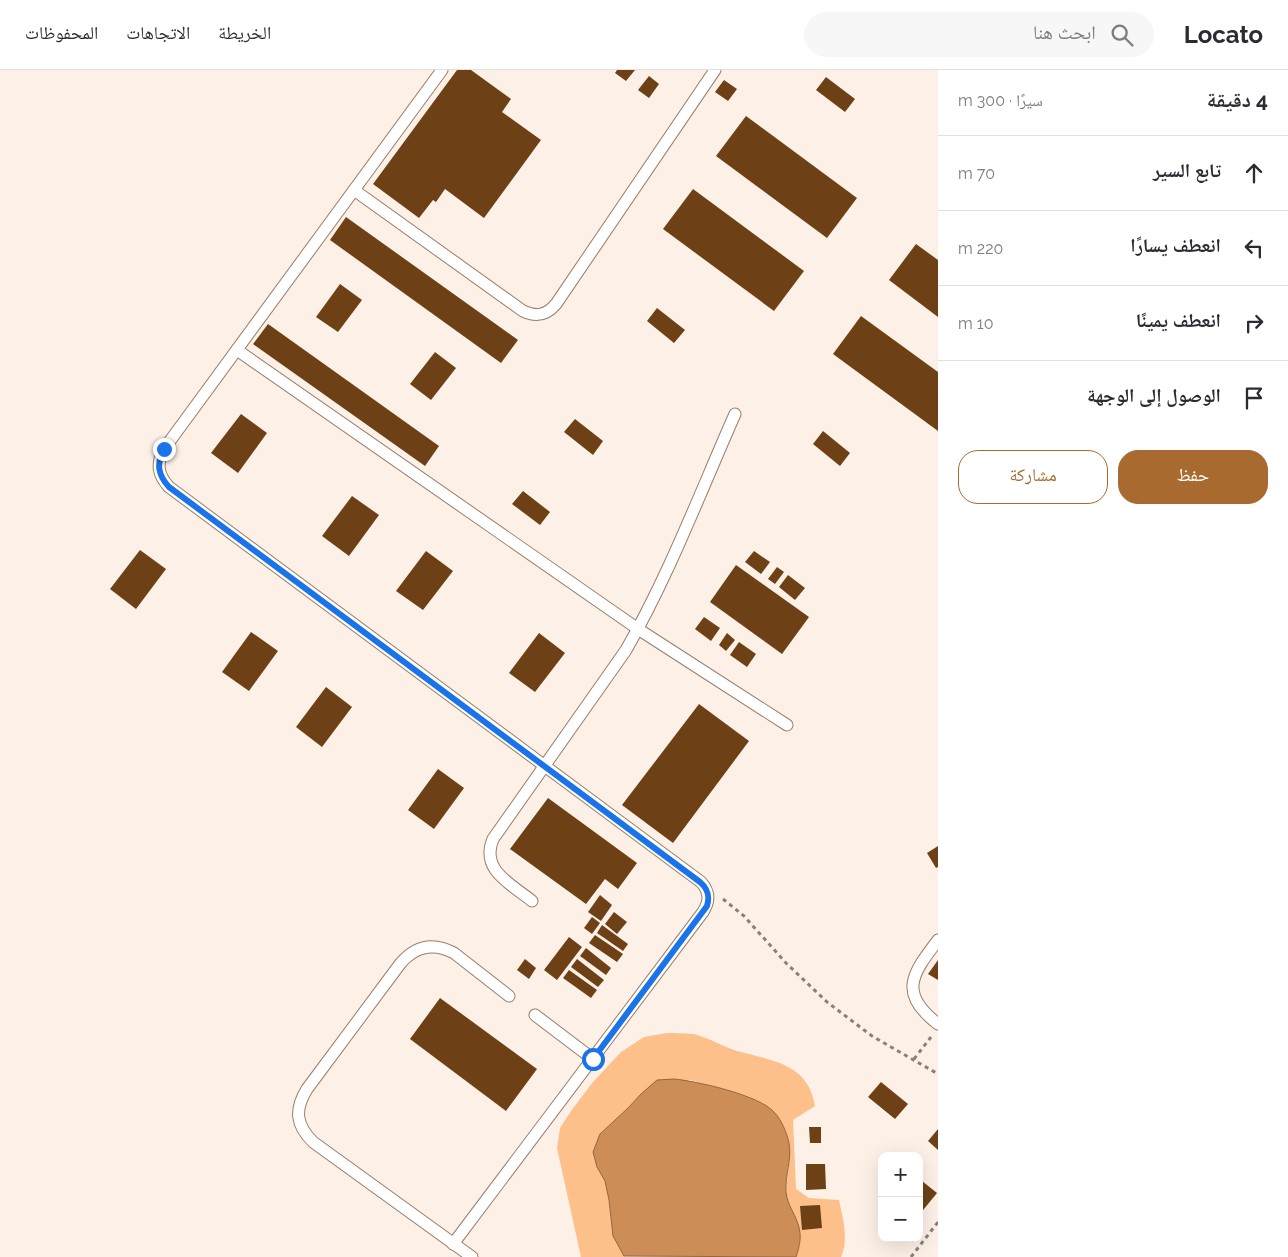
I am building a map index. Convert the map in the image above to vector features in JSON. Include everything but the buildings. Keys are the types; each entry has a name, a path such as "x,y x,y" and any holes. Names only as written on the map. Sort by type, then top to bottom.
{"lane":[{"path":"442,70 164,449 158,465 159,473 169,487 705,887 709,900 707,906 453,1244"},
{"path":"354,190 523,310 531,315 541,315 550,312 556,304 715,70"},
{"path":"237,350 638,629 787,725"},
{"path":"532,901 497,872 492,865 489,856 493,839 626,650 638,629 663,581 735,414"},
{"path":"938,940 917,969 914,980 914,992 917,1003 938,1024"},
{"path":"472,1257 313,1142 305,1133 300,1123 298,1111 301,1100 406,956 415,950 435,946 445,948 509,996"},
{"path":"536,1015 593,1059"}],"path":[{"path":"705,887 732,905 744,916 786,963 827,1002 872,1036 938,1074"},
{"path":"914,1059 932,1036"},
{"path":"911,1257 938,1222"}],"shaded area":[{"path":"667,1033 694,1034 737,1051 775,1061 796,1072 805,1081 815,1106 793,1120 796,1189 809,1198 839,1200 845,1236 841,1257 796,1257 800,1245 798,1224 789,1208 786,1191 789,1167 782,1125 774,1111 733,1092 690,1080 641,1094 600,1134 597,1167 605,1181 613,1236 625,1257 581,1257 557,1148 560,1128 593,1082 621,1052 644,1037"},
{"path":"674,1079 711,1086 742,1095 766,1106 779,1118 787,1135 790,1149 786,1192 800,1232 796,1257 624,1256 613,1236 605,1181 597,1167 593,1152 600,1134 641,1094 657,1080"}],"route":[{"path":"164,449 158,465 159,473 169,487 705,887 709,900 707,906 593,1059"}]}
